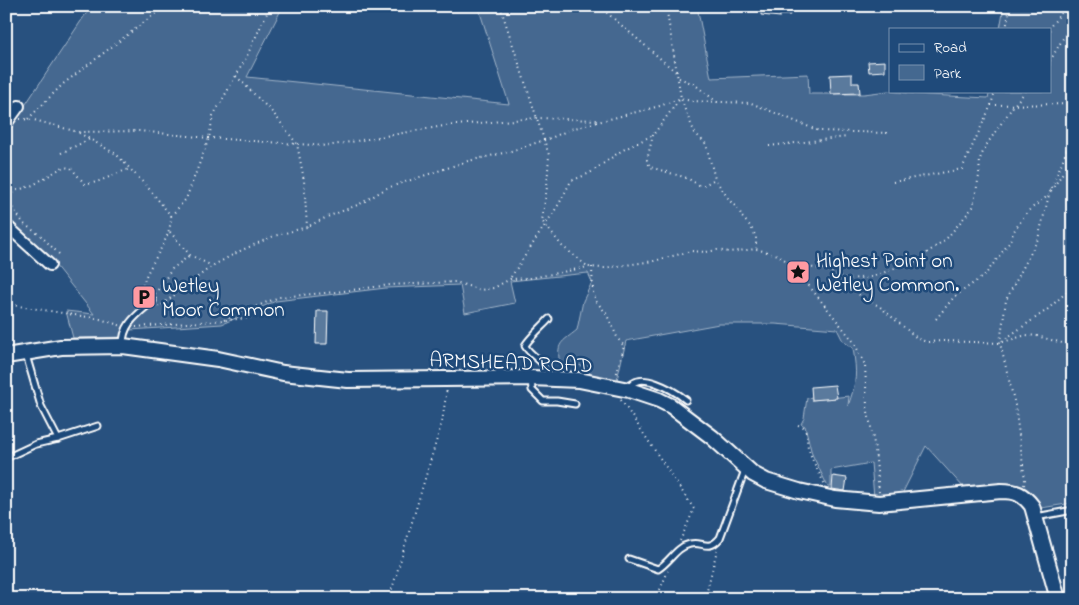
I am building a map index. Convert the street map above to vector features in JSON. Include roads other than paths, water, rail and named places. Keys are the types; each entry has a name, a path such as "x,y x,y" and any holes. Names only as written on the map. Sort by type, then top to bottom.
{"street":[{"path":"8,121 19,106"},
{"path":"6,225 37,260 50,265"},
{"name":"ARMSHEAD ROAD","path":"6,356 61,347 123,346 218,359 283,373 348,380 531,378 579,380 629,390 671,406 712,437 753,474 772,483 826,497 879,503 1001,491 1016,492 1021,494 1032,506 1035,517"},
{"path":"1035,517 1058,599"}],"lane":[{"path":"123,346 122,337 126,327 152,300"},
{"path":"549,318 539,331 528,340 525,346 542,362 548,371 550,379"},
{"path":"25,352 41,406 58,439"},
{"path":"531,378 532,390 543,401 575,404"},
{"path":"629,390 634,382 650,382 662,385 686,400"},
{"path":"6,458 36,444 98,426"},
{"path":"628,559 658,568 663,566 681,547 692,543 714,545 720,538 746,467"},
{"path":"1035,517 1073,510"}],"place":[{"name":"Highest Point on Wetley Common.","path":"798,272"},
{"name":"Wetley Moor Common","path":"144,297"}]}
